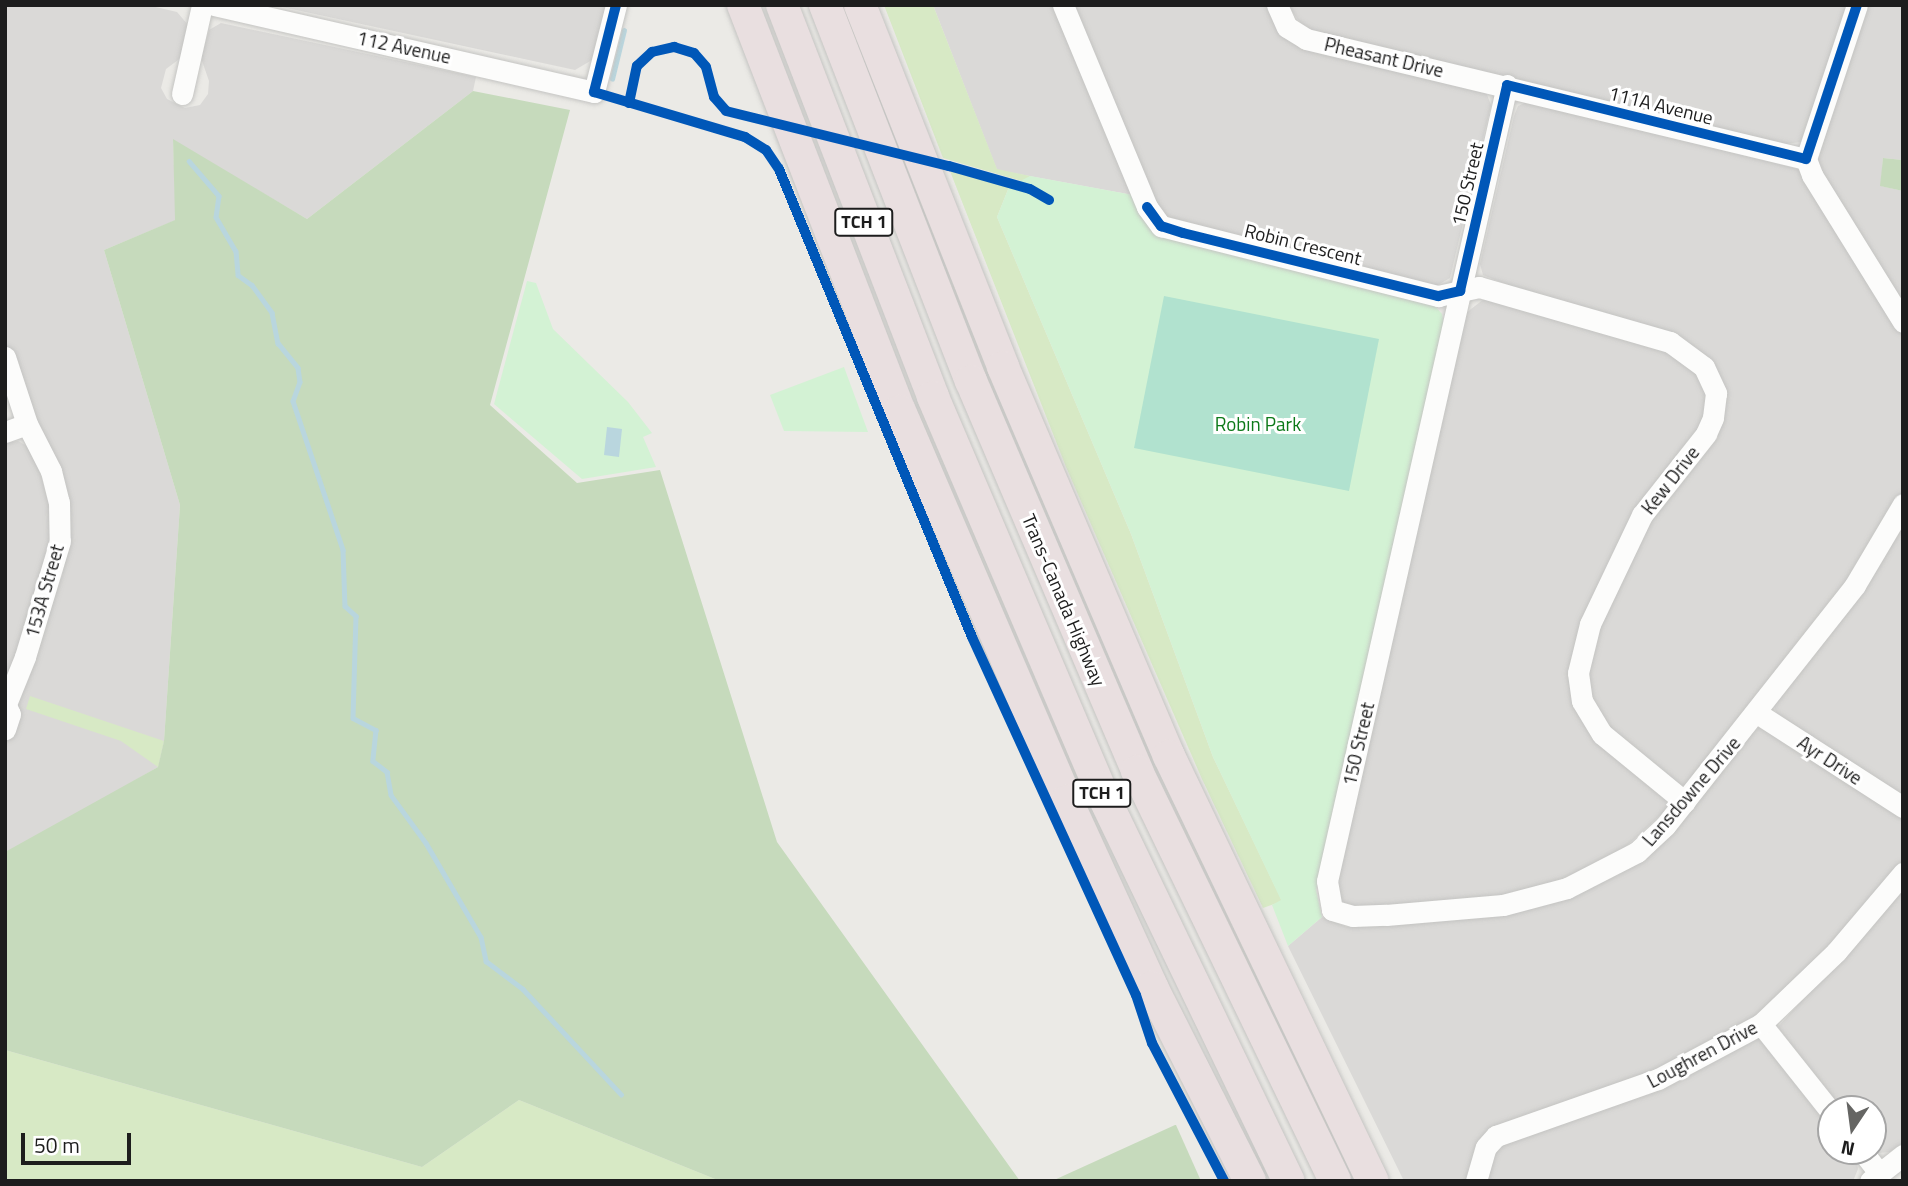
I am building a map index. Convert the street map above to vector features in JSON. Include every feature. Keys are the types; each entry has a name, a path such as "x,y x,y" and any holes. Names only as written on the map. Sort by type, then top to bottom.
{"highway":[{"path":"743,5 900,411 1067,801 1152,987 1250,1181"},
{"path":"776,5 796,46"},
{"name":"TCH 1","path":"782,5 933,397 1100,787 1289,1181"},
{"name":"Trans-Canada Highway","path":"825,5 971,381 1137,771 1335,1181"},
{"path":"860,5 1003,367 1169,756 1373,1181"}],"street":[{"path":"182,94 202,5"},
{"name":"112 Avenue","path":"214,5 594,92 616,5"},
{"name":"Robin Crescent","path":"1063,5 1147,208 1161,226 1438,296 1460,291"},
{"name":"Pheasant Drive","path":"1277,5 1287,27 1299,36 1507,85"},
{"path":"1857,5 1806,159 1903,322"},
{"name":"150 Street","path":"1332,910 1327,881 1507,85"},
{"name":"111A Avenue","path":"1507,85 1806,159"},
{"name":"Kew Drive","path":"1460,291 1479,287 1661,339 1687,352 1710,376 1716,403 1706,434 1642,515 1590,624 1578,673 1582,701 1602,734 1685,802"},
{"name":"153A Street","path":"5,357 27,424 51,471 59,502 60,541 25,657 6,704 10,714 5,729"},
{"path":"5,432 27,424"},
{"name":"Lansdowne Drive","path":"1332,910 1353,916 1464,910 1548,894 1621,863 1652,839 1757,713 1855,585 1903,504"},
{"name":"Ayr Drive","path":"1757,713 1903,807"},
{"name":"Loughren Drive","path":"1476,1181 1486,1147 1496,1136 1658,1079 1761,1024 1836,952 1903,873"},
{"path":"1761,1024 1817,1095"},
{"path":"1875,1177 1903,1155"}],"shaded area":[{"path":"5,5 147,5 177,12 189,26 182,57 166,69 161,88 167,99 185,108 200,105 208,94 209,81 201,58 209,30 221,23 476,77 473,91 307,219 173,140 176,220 104,250 180,505 164,741 158,767 11,852 5,852 5,737 62,576 68,545 50,450 5,343"},
{"path":"273,5 606,5 592,60 575,70"},
{"path":"933,5 1055,5 1133,195 997,170"},
{"path":"1073,5 1268,5 1280,34 1292,43 1486,92 1491,105 1450,278 1436,286 1163,218"},
{"path":"1287,5 1843,5 1846,9 1801,142 1785,144 1306,30"},
{"path":"1865,5 1903,5 1903,160 1883,158 1881,186 1903,191 1903,303 1817,163"},
{"path":"1529,101 1798,169 1903,332 1903,491 1862,563 1687,784 1681,786 1605,726 1586,685 1589,648 1648,517 1699,454 1712,367 1483,275 1480,264 1514,116 1518,106"},
{"path":"1484,299 1674,351 1705,382 1708,404 1698,432 1668,467 1573,689 1666,798 1669,807 1608,863 1504,899 1349,907 1339,898 1336,885 1466,313"},
{"path":"18,441 29,447 41,475 50,509 51,544 5,686 5,443"},
{"path":"1903,519 1903,799 1777,715 1774,706"},
{"path":"1759,727 1903,814 1903,861 1886,885 1769,1009 1657,1073 1500,1124 1469,1181 1404,1181 1288,946 1322,917 1347,927 1582,890"},
{"path":"1903,887 1903,1143 1887,1152 1887,1095 1827,1095 1778,1027"},
{"path":"1756,1036 1763,1038 1817,1107 1817,1165 1857,1165 1858,1169 1853,1181 1484,1181 1499,1143"}],"green space":[{"path":"884,5 933,5 997,169 1030,176 1025,182 943,158"},
{"path":"473,91 570,110 490,405 577,483 660,470 777,842 1020,1181 720,1181 519,1100 422,1167 5,1050 5,852 158,767 164,741 180,505 104,250 175,220 173,139 307,219"},
{"path":"1883,158 1903,160 1903,191 1880,186"},
{"path":"950,171 1009,187 997,217 1131,534 1213,757 1282,901 1263,908 1202,779 1066,467"},
{"name":"Robin Park","path":"1030,176 1133,195 1152,231 1434,305 1442,314 1444,325 1316,890 1322,917 1288,946 1272,905 1281,900 1213,757 1131,534 997,217 1009,187"},
{"path":"527,281 536,283 553,329 628,402 652,433 643,437 656,467 582,479 494,404"},
{"path":"1164,296 1379,339 1349,491 1134,448"},
{"path":"844,367 868,432 784,431 770,395"},
{"path":"30,696 164,741 158,767 121,741 26,709"},
{"path":"5,1050 422,1167 519,1100 720,1181 5,1181"},
{"path":"1175,1125 1201,1181 1052,1181"}],"water":[{"path":"607,427 622,429 619,457 604,455"}],"pier":[{"path":"754,113 946,161 950,171 758,123"}],"waterway":[{"path":"612,79 624,30"},
{"path":"189,161 219,196 216,217 236,251 238,275 252,285 272,313 278,343 298,368 300,382 293,401 343,550 345,606 356,616 353,718 376,730 373,761 387,772 391,795 426,843 481,937 486,961 523,989 621,1094"}],"cycle path":[{"path":"616,5 594,92 745,137 766,150 779,169 972,637 1136,995 1152,1043 1224,1181"},
{"path":"1147,207 1161,226 1183,233 1438,296 1460,291 1507,85 1806,159 1857,5"},
{"path":"629,103 637,66 652,52 674,47 694,53 706,67 714,97 726,111 949,166 1030,189 1049,200"}]}
